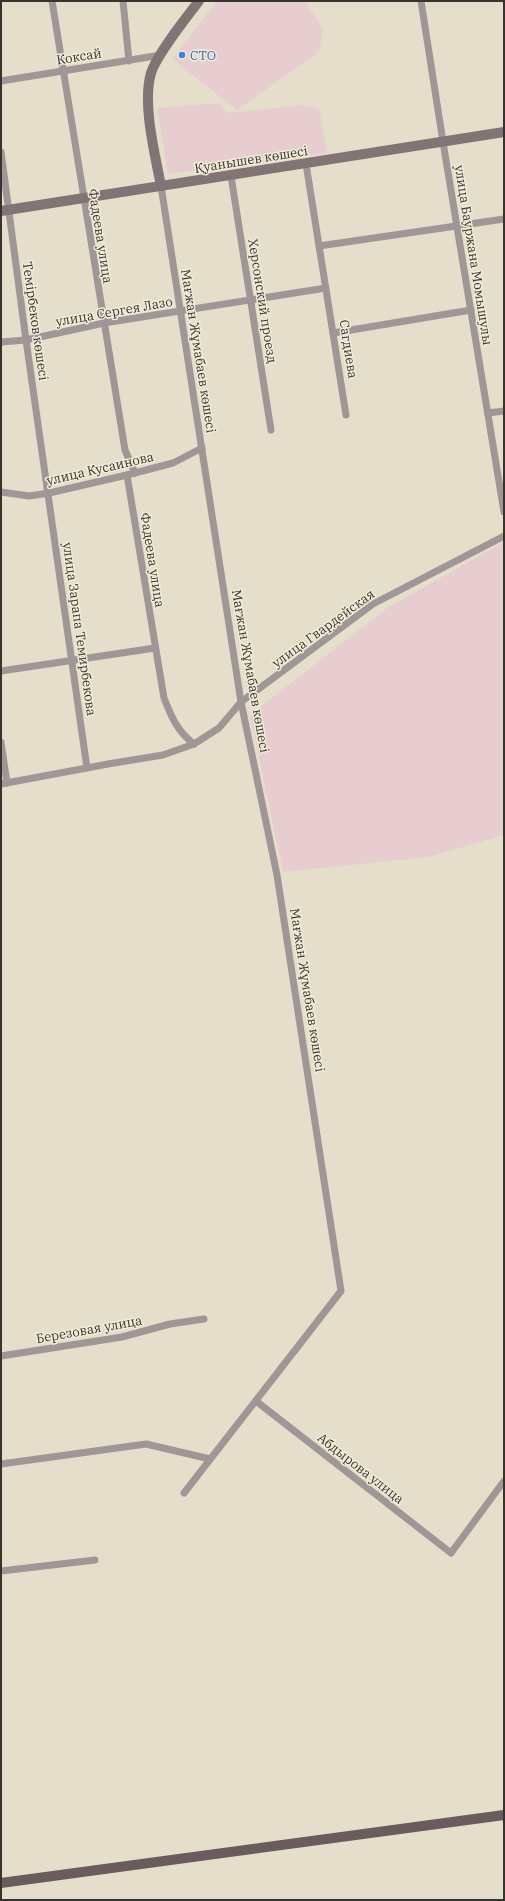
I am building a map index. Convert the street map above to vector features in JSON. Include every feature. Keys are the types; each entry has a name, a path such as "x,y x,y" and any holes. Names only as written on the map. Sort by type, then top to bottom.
{"main road":[{"path":"1,1883 504,1815"}],"street":[{"name":"Фадеева улица","path":"52,1 62,71 125,450 131,474 155,648 164,698 177,727 184,737 194,744"},
{"path":"123,1 129,61"},
{"path":"161,55 199,1"},
{"name":"улица Бауржана Момышулы","path":"421,1 504,512"},
{"name":"Коксай","path":"1,81 161,55"},
{"name":"Мағжан Жұмабаев көшесі","path":"161,55 151,72 148,97 241,702 277,875 341,1292 256,1401"},
{"name":"Қуанышев көшесі","path":"5,210 504,132"},
{"name":"Темірбеков көшесі","path":"1,152 5,210 49,493"},
{"name":"Сагдиева","path":"306,164 346,415"},
{"name":"Херсонский проезд","path":"230,176 271,430"},
{"path":"319,246 504,219"},
{"name":"улица Сергея Лазо","path":"1,342 26,340 104,323 326,288"},
{"path":"333,333 471,310"},
{"path":"488,413 504,411"},
{"name":"улица Кусаинова","path":"1,492 29,496 49,493 173,463 202,448"},
{"name":"улица Зарапа Темирбекова","path":"49,493 87,768"},
{"name":"улица Гвардейская","path":"4,784 164,755 194,744 219,728 241,702 373,604 504,536"},
{"path":"1,671 155,648"},
{"path":"1,742 4,784"},
{"name":"Березовая улица","path":"1,1356 122,1337 170,1324 204,1319"},
{"path":"184,1493 256,1401"},
{"name":"Абдырова улица","path":"256,1401 451,1553 504,1481"},
{"path":"1,1464 146,1444 210,1460"},
{"path":"1,1571 95,1560"}],"shaded area":[{"path":"217,1 305,1 323,29 319,52 237,110 172,59"},
{"path":"219,103 228,113 302,105 319,108 327,153 168,174 157,108"},
{"path":"504,542 504,835 428,857 283,872 250,715 387,608"}],"place":[{"name":"СТО","path":"182,55"}]}
